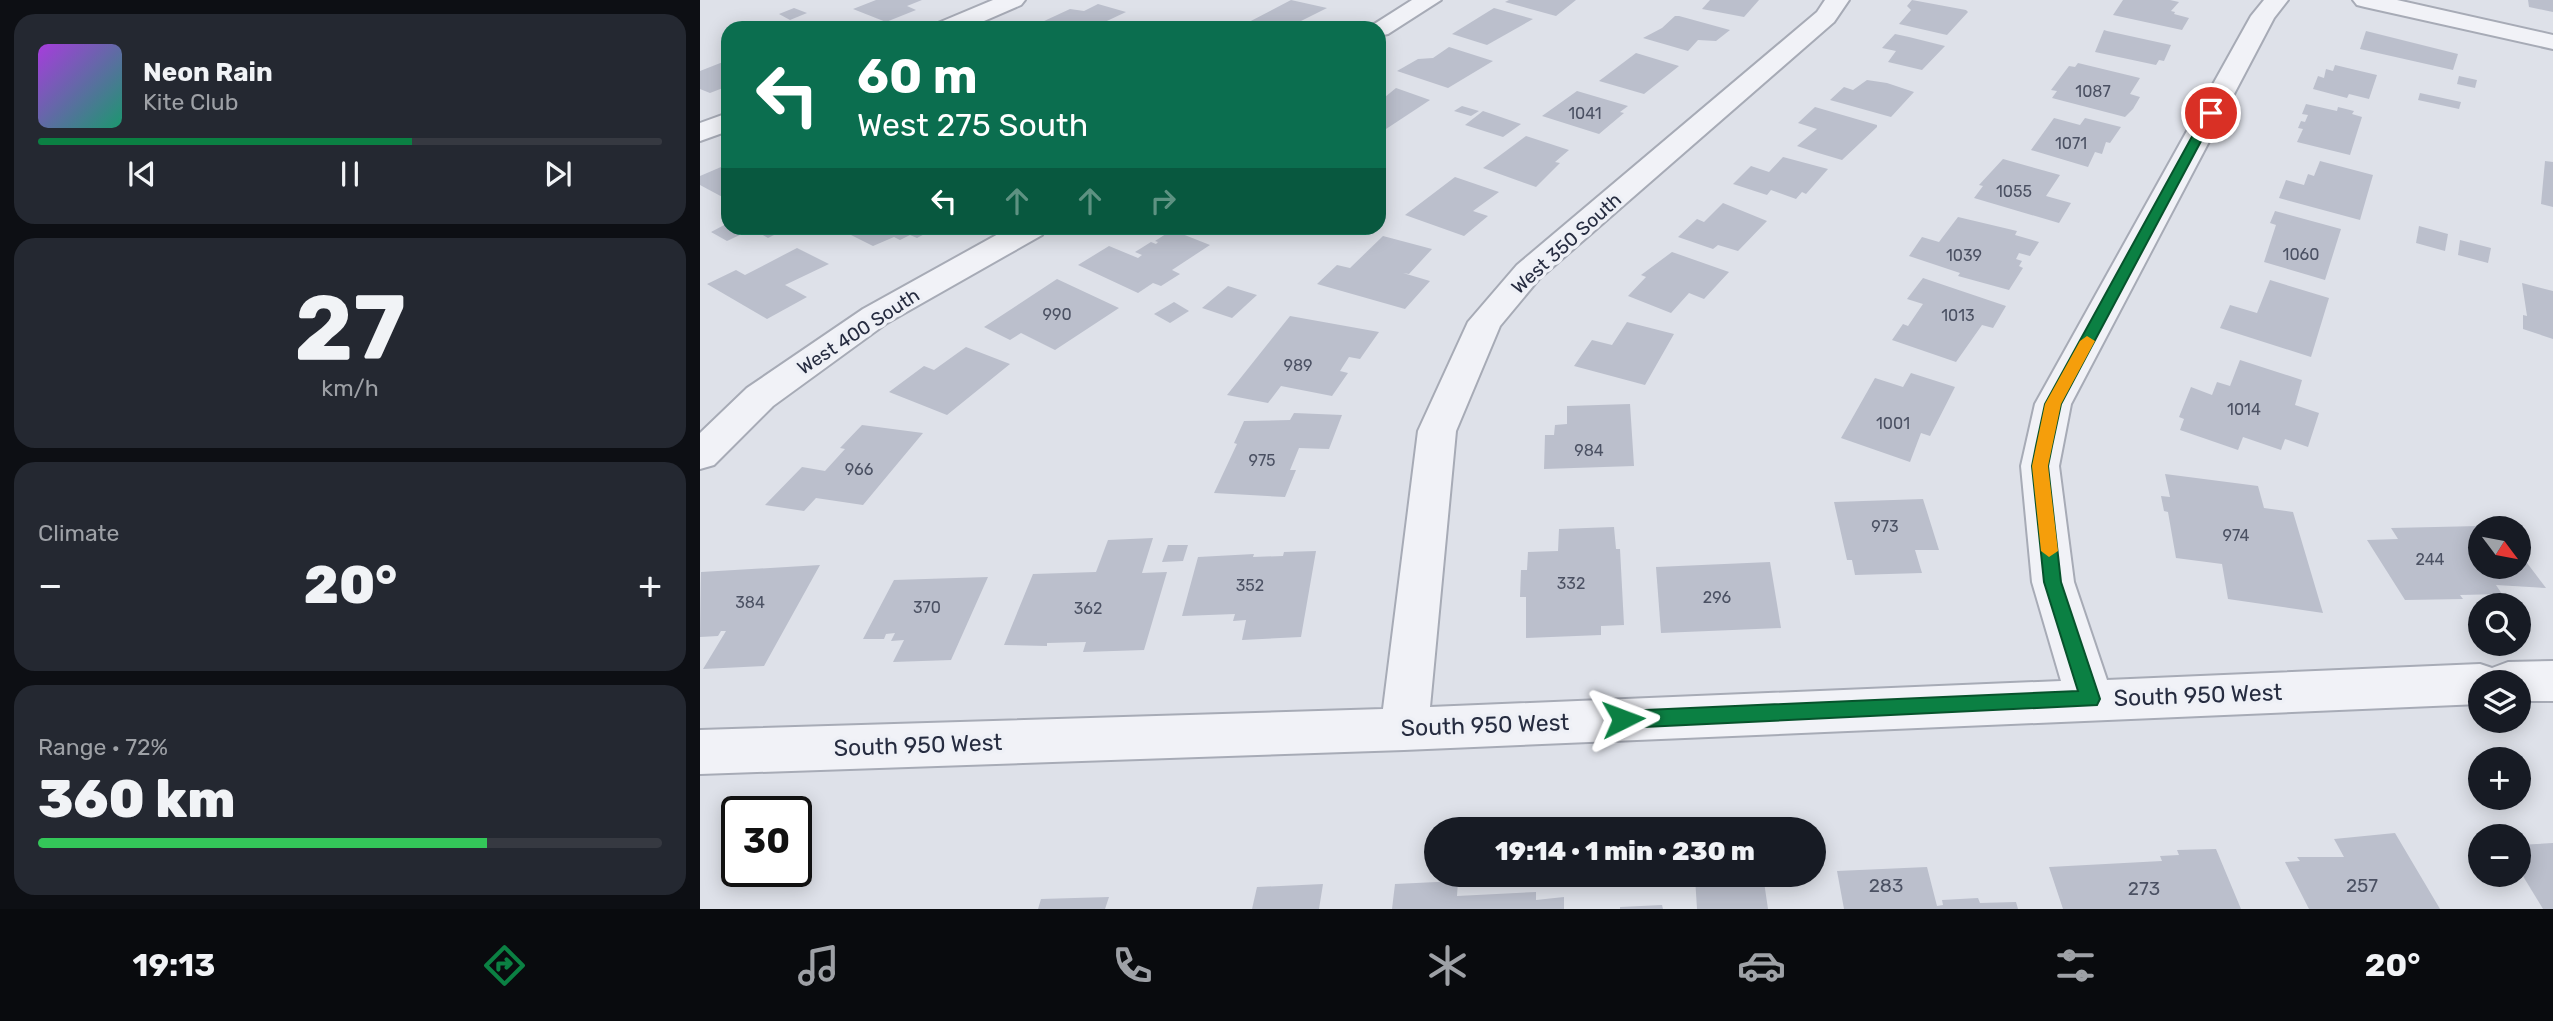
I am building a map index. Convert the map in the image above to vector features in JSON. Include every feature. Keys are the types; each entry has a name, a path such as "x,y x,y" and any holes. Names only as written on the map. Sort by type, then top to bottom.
{"street":[{"path":"964,21 1013,0"},
{"path":"1386,25 1429,0"},
{"name":"West 350 South","path":"1404,729 1437,431 1485,322 1528,272 1826,17 1837,0"},
{"path":"2090,699 2053,582 2040,466 2053,404 2263,16 2276,0"},
{"path":"2365,0 2553,42"},
{"path":"700,133 721,124"},
{"name":"West 400 South","path":"700,455 760,397 875,316 1019,235"},
{"path":"2531,681 2553,681"},
{"name":"South 950 West","path":"700,752 1404,729 2468,684"}],"building":[{"path":"876,0 922,0 907,6 916,10 888,21 853,9"},
{"path":"1291,0 1327,8 1301,21 1251,21"},
{"path":"1576,0 1556,16 1505,2"},
{"path":"1710,0 1759,0 1744,17 1702,9"},
{"path":"1912,0 1968,12 1947,35 1899,24 1911,10 1907,6"},
{"path":"2123,0 2179,2 2171,11 2175,12 2174,14 2189,18 2182,30 2113,15"},
{"path":"2528,0 2553,0 2553,12 2529,7"},
{"path":"1098,4 1126,12 1107,21 1044,21 1070,9 1084,11"},
{"path":"794,8 807,13 790,20 779,14"},
{"path":"1494,8 1533,19 1487,45 1452,34"},
{"path":"1675,16 1730,30 1716,41 1698,40 1688,51 1643,38 1662,28"},
{"path":"2104,30 2171,45 2164,61 2159,60 2156,65 2095,52"},
{"path":"2366,31 2458,54 2453,70 2360,49"},
{"path":"1895,34 1945,46 1922,70 1888,62 1896,51 1882,48"},
{"path":"1449,47 1493,61 1448,88 1397,71 1418,59 1433,58"},
{"path":"1636,53 1679,66 1644,94 1599,81"},
{"path":"721,63 721,89 710,93 700,89 700,71"},
{"path":"2078,63 2140,78 2130,94 2140,97 2133,109 2125,117 2052,98 2057,91 2051,90 2069,66 2075,67"},
{"path":"2335,65 2377,75 2369,99 2349,94 2347,98 2313,89 2318,76 2324,78 2326,69 2333,71"},
{"path":"2459,76 2477,80 2475,88 2457,84"},
{"path":"1867,80 1914,92 1891,117 1830,100 1844,87 1853,90"},
{"path":"1396,88 1430,100 1386,129 1386,96"},
{"path":"1577,91 1628,106 1620,112 1624,113 1599,134 1542,116"},
{"path":"2420,93 2461,102 2459,109 2418,100"},
{"path":"2306,104 2337,111 2338,107 2354,111 2352,114 2362,117 2350,155 2297,142 2303,129 2298,128 2308,115 2302,114"},
{"path":"1462,106 1479,111 1471,116 1454,111"},
{"path":"1815,107 1877,127 1842,160 1797,146 1817,129 1798,123"},
{"path":"1483,111 1521,124 1503,137 1465,125"},
{"path":"2054,118 2080,125 2085,118 2121,127 2110,143 2106,142 2102,154 2095,152 2088,167 2031,150"},
{"path":"1526,136 1569,150 1555,162 1560,163 1536,187 1483,168"},
{"path":"1783,157 1828,169 1806,194 1802,192 1796,199 1771,190 1767,195 1733,184 1751,166 1769,172"},
{"path":"2003,159 2060,175 2046,196 2071,203 2059,223 1974,198 1983,186 1979,185"},
{"path":"2320,161 2373,175 2360,220 2279,198 2286,180 2304,185 2308,174 2314,176"},
{"path":"2545,161 2553,162 2553,207 2541,204"},
{"path":"721,167 721,196 700,185 700,176"},
{"path":"1455,177 1499,192 1473,211 1488,216 1464,236 1405,215"},
{"path":"1723,203 1767,221 1738,251 1718,245 1713,249 1678,237 1697,219 1704,222"},
{"path":"2275,211 2341,229 2325,280 2264,262 2276,225 2270,223"},
{"path":"1958,217 2017,231 2015,235 2039,242 2030,256 2019,253 2016,259 2022,261 2019,266 2023,268 2009,290 1958,276 1960,273 1909,256 1922,237 1939,242"},
{"path":"2419,226 2448,234 2445,251 2416,243"},
{"path":"721,227 721,235 740,235 727,241 711,232"},
{"path":"851,235 910,235 900,240 894,237 873,246"},
{"path":"1164,235 1185,235 1210,245 1172,270 1180,274 1161,286 1153,283 1138,293 1078,265 1109,246 1138,258 1142,255 1135,252 1151,242 1158,242 1155,241"},
{"path":"1383,236 1432,249 1409,274 1403,273 1430,281 1405,309 1317,284 1337,265 1350,268"},
{"path":"2460,240 2491,248 2488,263 2458,255"},
{"path":"797,248 829,264 785,285 807,297 767,319 707,284 736,270 745,275"},
{"path":"1672,252 1729,272 1704,299 1689,293 1671,313 1628,296 1646,277 1641,275"},
{"path":"1923,278 2006,306 1993,328 1982,325 1956,362 1892,340 1903,324 1908,326 1923,304 1907,299"},
{"path":"1057,279 1119,308 1055,350 1021,333 1010,340 984,327"},
{"path":"2270,280 2329,298 2311,357 2220,328 2230,305 2257,313"},
{"path":"2522,283 2553,291 2553,339 2523,329 2523,315 2527,316"},
{"path":"1228,286 1257,295 1232,318 1202,308"},
{"path":"1174,302 1189,311 1170,323 1154,314"},
{"path":"1290,316 1379,332 1360,359 1349,357 1340,371 1348,373 1332,396 1281,386 1268,403 1227,395"},
{"path":"1627,322 1674,334 1645,385 1574,366 1592,340 1612,345"},
{"path":"966,347 1010,364 947,415 889,392 924,366 934,370"},
{"path":"2240,360 2302,380 2295,405 2319,413 2308,447 2285,439 2281,450 2243,437 2238,450 2180,430 2184,419 2179,417 2191,387 2212,395 2217,382 2230,386"},
{"path":"1911,373 1955,387 1930,436 1921,433 1910,462 1841,438 1875,378 1903,387"},
{"path":"1630,404 1634,466 1544,469 1545,435 1554,435 1555,425 1567,424 1567,406"},
{"path":"1294,413 1342,415 1329,449 1299,448 1290,470 1296,470 1285,497 1214,493 1237,444 1234,443 1244,421 1290,420"},
{"path":"862,425 923,433 863,505 816,498 804,511 765,505 802,467 825,471 845,449 840,448"},
{"path":"2165,474 2258,486 2264,508 2293,512 2323,613 2228,599 2222,564 2176,558 2168,512 2164,511 2161,496 2170,497"},
{"path":"1923,499 1939,550 1915,550 1922,573 1855,575 1852,560 1847,560 1834,502"},
{"path":"2468,526 2468,579 2531,579 2531,568 2546,588 2496,585 2501,593 2468,593 2460,595 2463,599 2405,600 2367,540 2398,539 2391,528"},
{"path":"1614,527 1616,549 1620,549 1624,625 1601,626 1601,635 1526,638 1526,597 1520,597 1521,570 1527,570 1528,552 1558,551 1559,529"},
{"path":"1153,538 1142,573 1167,572 1144,650 1083,652 1086,642 1047,643 1047,646 1004,645 1033,574 1096,572 1108,540"},
{"path":"1168,545 1188,545 1183,561 1162,562"},
{"path":"1316,551 1301,637 1242,640 1246,620 1233,621 1235,614 1182,616 1198,557 1254,554 1253,557 1283,556 1284,552"},
{"path":"1770,562 1781,628 1661,633 1656,567"},
{"path":"820,565 764,666 703,669 726,631 721,631 718,636 700,637 701,572"},
{"path":"988,577 951,660 893,662 904,640 891,641 895,633 886,634 884,639 863,639 894,580"},
{"path":"2395,833 2440,909 2309,909 2285,862 2300,861 2297,857 2344,857 2334,839"},
{"path":"2553,843 2553,909 2543,909 2530,887 2531,844"},
{"path":"2216,849 2241,909 2063,909 2049,867 2162,861 2160,856 2179,855 2177,850"},
{"path":"1927,867 1937,906 1943,905 1942,900 1978,898 1980,903 2016,902 2018,909 1844,909 1837,871"},
{"path":"1424,883 1424,887 1458,887 1457,896 1536,892 1536,900 1564,897 1564,909 1392,909 1395,884"},
{"path":"1323,884 1319,909 1252,909 1257,887"},
{"path":"1696,887 1765,887 1768,909 1697,909"},
{"path":"1109,897 1105,909 1038,909 1041,899"},
{"path":"1662,905 1663,909 1620,909 1620,907"}],"slow traffic":[{"path":"2049,551 2040,466 2053,404 2087,341"}],"route":[{"path":"1623,719 2090,699 2073,653 2053,582 2040,466 2044,446 2053,404 2211,113"}]}
